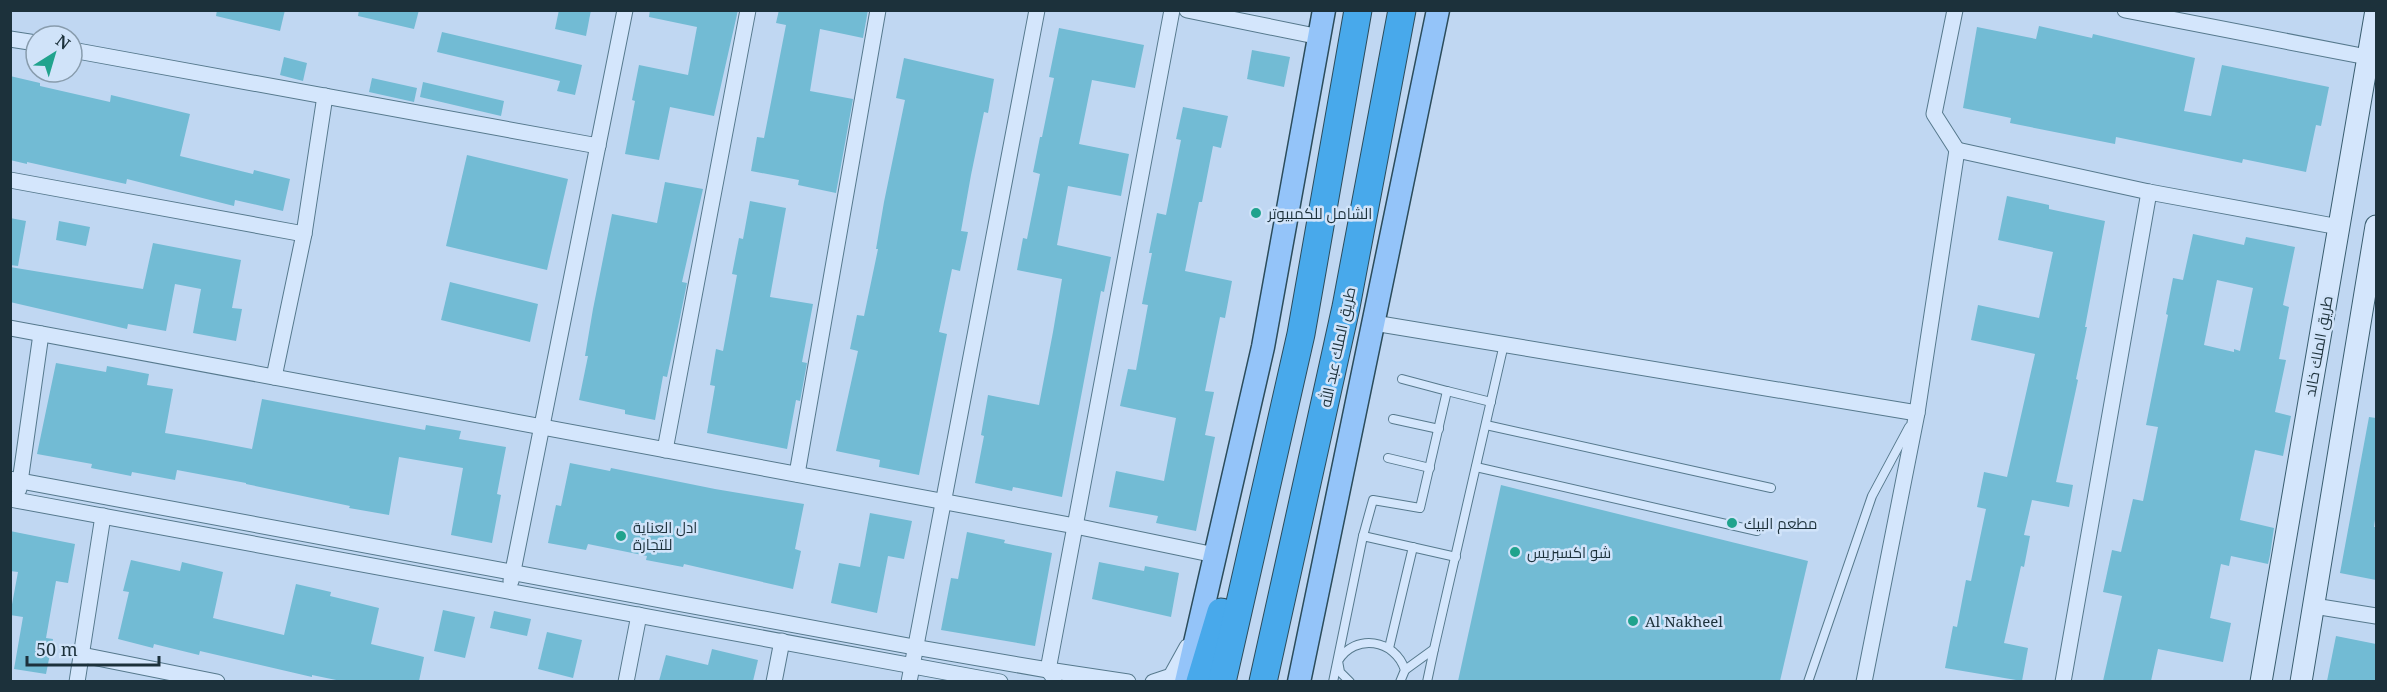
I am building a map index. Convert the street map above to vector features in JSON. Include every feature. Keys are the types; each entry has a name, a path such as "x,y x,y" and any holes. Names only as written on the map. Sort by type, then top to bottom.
{"highway":[{"path":"1222,681 1301,334 1358,10"},
{"name":"طريق الملك عبد الله","path":"1263,681 1346,308 1402,10"},
{"path":"1200,681 1301,334"}],"main road":[{"path":"1186,681 1263,347 1324,10"},
{"name":"طريق الملك عبد الله","path":"1299,681 1438,10"},
{"name":"طريق الملك خالد","path":"2261,681 2376,10"},
{"path":"2301,681 2376,226"}],"street":[{"path":"509,591 625,10"},
{"path":"665,450 748,10"},
{"path":"797,474 878,10"},
{"path":"909,681 1037,10"},
{"path":"1052,676 1075,526 1172,10"},
{"path":"1187,10 1320,37"},
{"path":"1864,681 1917,413 1957,150 1934,114 1956,10"},
{"path":"2125,10 2367,57"},
{"path":"84,52 598,146"},
{"path":"274,377 304,234 325,96"},
{"path":"1957,150 2149,192 2338,227"},
{"path":"10,180 304,234"},
{"path":"2063,681 2149,192"},
{"path":"1374,322 1917,413"},
{"path":"10,328 1075,526 1215,555"},
{"path":"41,334 15,480 14,500 1000,681"},
{"path":"15,480 914,647 1052,676 1128,681"},
{"path":"77,681 103,516"},
{"path":"2314,606 2376,616"},
{"path":"626,681 639,615"},
{"path":"1153,681 1171,676 1182,659 1199,619"},
{"path":"774,681 782,641"},
{"path":"82,655 217,681"}],"lane":[{"path":"1427,681 1504,343"},
{"path":"1402,380 1491,402"},
{"path":"1333,681 1373,500 1420,508 1447,391"},
{"path":"1808,681 1872,496 1917,413"},
{"path":"1393,419 1439,429"},
{"path":"1486,425 1771,488"},
{"path":"1388,458 1430,468"},
{"path":"1476,467 1757,531"},
{"path":"1364,536 1456,557"},
{"path":"1389,648 1413,547"},
{"path":"1350,681 1340,672 1338,661 1344,652 1359,644 1370,642 1389,648 1397,655 1404,677 1434,649"}],"building":[{"path":"217,10 285,10 280,31 216,16"},
{"path":"359,10 419,10 414,29 358,16"},
{"path":"559,10 591,10 586,36 555,29"},
{"path":"650,10 738,10 714,116 670,107 659,160 625,154 639,65 688,75 697,27 649,17"},
{"path":"779,10 868,10 863,38 820,29 810,91 853,99 836,193 798,185 799,180 751,171 757,137 764,138 786,25 776,23"},
{"path":"2039,26 2092,38 2093,34 2195,58 2184,111 2211,116 2222,65 2329,87 2321,126 2316,125 2306,172 2243,159 2242,163 2116,137 2115,144 2010,123 2011,118 1963,108 1977,27 2036,39"},
{"path":"1059,28 1144,45 1135,88 1092,80 1079,144 1129,154 1121,196 1068,186 1057,245 1111,257 1104,292 1101,291 1062,497 1013,487 1012,491 975,483 984,436 981,435 988,395 1039,405 1053,332 1062,279 1017,270 1023,238 1027,239 1040,174 1033,172 1054,78 1049,77"},
{"path":"442,32 582,65 575,95 557,91 560,81 437,52"},
{"path":"1252,50 1290,57 1284,87 1247,79"},
{"path":"284,57 307,63 303,81 280,75"},
{"path":"904,58 994,79 988,113 984,112 961,231 968,232 960,271 952,269 939,332 947,334 919,475 879,467 880,460 836,451 858,351 850,349 857,315 864,316 905,100 896,98"},
{"path":"10,76 24,79 24,84 40,84 40,86 110,102 111,95 190,114 180,156 253,174 254,170 290,179 283,211 235,200 234,206 127,179 126,184 10,160"},
{"path":"372,78 417,88 414,102 369,92"},
{"path":"423,82 504,101 501,116 420,97"},
{"path":"1183,107 1228,116 1221,148 1213,146 1185,271 1232,281 1225,318 1220,317 1205,391 1214,392 1205,435 1215,437 1196,531 1156,523 1158,516 1109,507 1116,471 1164,481 1176,418 1120,406 1128,369 1136,370 1148,305 1142,304 1152,253 1149,253 1157,213 1166,215 1181,140 1176,139"},
{"path":"467,155 568,179 547,270 446,246"},
{"path":"665,182 703,189 682,282 687,283 679,322 667,377 663,376 655,420 625,414 625,410 579,400 588,356 585,356 593,309 612,214 657,223"},
{"path":"2007,196 2049,205 2049,209 2105,221 2076,379 2078,380 2056,482 2073,485 2069,507 2032,500 2024,535 2030,536 2024,567 2021,566 2004,643 2028,648 2022,681 1945,668 1953,626 1957,627 1966,580 1971,581 1986,509 1977,507 1984,472 2007,477 2035,354 1971,340 1978,305 2039,318 2053,252 1998,240"},
{"path":"750,201 786,208 770,297 813,304 802,362 807,363 800,401 796,400 787,449 707,433 715,386 710,385 716,349 723,351 737,275 732,274 739,238 743,239"},
{"path":"10,218 26,221 18,266 10,265"},
{"path":"59,221 90,227 86,246 56,240"},
{"path":"2193,234 2244,245 2246,237 2295,247 2283,305 2289,307 2279,359 2286,360 2275,412 2291,416 2283,456 2255,450 2240,520 2274,528 2270,555 2268,564 2231,556 2229,566 2221,564 2210,618 2231,623 2223,662 2158,649 2151,681 2103,681 2122,596 2103,592 2112,550 2121,552 2133,499 2143,501 2158,427 2146,425 2168,315 2166,314 2173,278 2183,280","holes":["2217,280 2253,288 2240,351 2234,349 2234,352 2204,345"]},
{"path":"153,243 241,260 232,308 242,309 236,341 193,333 201,289 175,284 166,331 128,324 127,329 10,302 10,267 143,289"},
{"path":"450,282 538,304 530,342 441,320"},
{"path":"56,363 106,372 107,366 149,374 147,385 173,389 165,433 252,449 262,399 425,430 426,425 461,431 459,439 506,447 497,494 501,495 492,543 451,535 463,468 399,457 389,515 177,470 175,480 132,472 131,476 91,468 92,464 37,454"},
{"path":"2369,417 2376,418 2374,527 2376,527 2376,580 2340,573"},
{"path":"570,463 610,471 611,468 804,504 795,549 801,551 793,589 684,564 683,567 646,560 647,556 588,544 586,550 548,543 556,505 561,506"},
{"name":"Al Nakheel","path":"1501,485 1808,561 1780,681 1458,681"},
{"path":"870,513 912,521 904,559 888,556 877,613 831,603 839,563 860,567"},
{"path":"10,531 75,544 68,583 56,581 46,638 53,639 46,674 14,669 23,617 10,615 18,572 10,571"},
{"path":"967,532 1005,540 1004,543 1052,553 1035,646 941,630 951,578 958,579"},
{"path":"131,560 180,571 182,562 223,572 213,618 284,635 296,584 331,592 330,596 379,608 371,644 424,657 419,681 341,681 312,675 312,677 200,651 199,655 154,644 153,648 118,639 129,592 123,591"},
{"path":"1099,562 1144,571 1145,566 1179,573 1171,617 1092,599"},
{"path":"443,610 475,617 465,658 434,651"},
{"path":"494,611 531,619 527,636 490,628"},
{"path":"547,632 582,640 573,678 538,669"},
{"path":"2336,636 2376,644 2376,681 2327,681"},
{"path":"712,649 758,660 753,681 659,681 666,655 708,665"}],"place":[{"name":"الشامل للكمبيوتر","path":"1256,213"},
{"name":"مطعم البيك","path":"1732,523"},
{"name":"ادل العناية للتجارة","path":"621,536"},
{"name":"شو اكسبريس","path":"1515,552"},
{"name":"Al Nakheel","path":"1633,621"}]}
